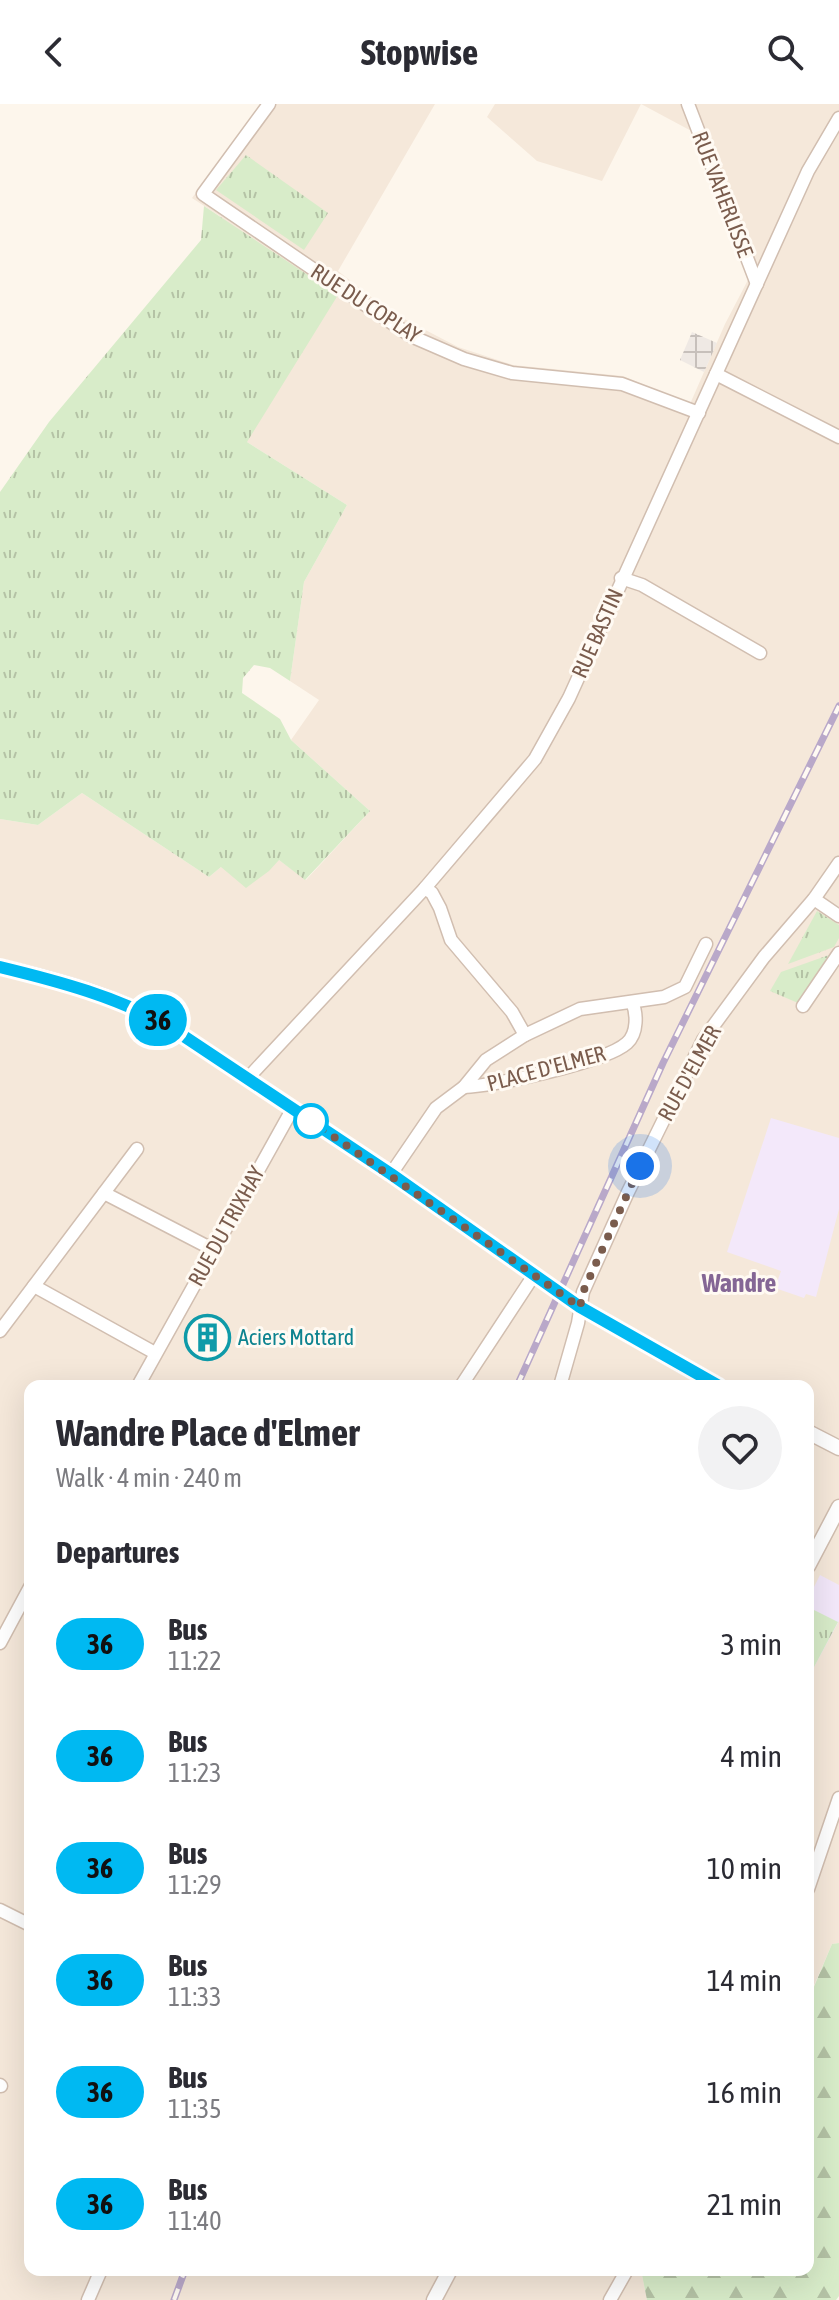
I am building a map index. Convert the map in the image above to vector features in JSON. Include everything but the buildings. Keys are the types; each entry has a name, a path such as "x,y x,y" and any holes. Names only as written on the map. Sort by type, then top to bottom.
{"street":[{"name":"RUE DU COPLAY","path":"269,104 203,194 411,336 464,359 512,373 622,384 699,413"},
{"name":"RUE VAHERLISSE","path":"688,104 757,284"},
{"name":"RUE BASTIN","path":"248,1078 425,888 535,759 569,698 808,171 839,118"},
{"path":"716,374 839,437"},
{"path":"621,578 642,585 760,653"},
{"name":"RUE D'ELMER","path":"562,1380 578,1323 583,1292 703,1040 839,863"},
{"path":"425,888 432,893 440,908 451,940 512,1012 525,1035"},
{"path":"814,899 839,916"},
{"path":"632,1002 664,997 685,987 706,944"},
{"path":"803,1006 839,953"},
{"path":"0,967 90,992 144,1013 391,1174 580,1307 708,1380"},
{"name":"PLACE D'ELMER","path":"391,1174 436,1108 464,1087 486,1060 525,1035 580,1009 632,1002 636,1011 635,1022 631,1038 625,1045 597,1058 484,1086 464,1087"},
{"name":"RUE DU TRIXHAY","path":"141,1380 293,1108"},
{"path":"0,1331 137,1149"},
{"path":"104,1193 214,1250"},
{"path":"465,1380 534,1275"},
{"path":"34,1286 155,1353"},
{"path":"814,1435 839,1448"},
{"path":"814,1555 839,1507"},
{"path":"0,1643 4,1625 24,1596"},
{"path":"814,1871 839,1798"},
{"path":"0,1910 24,1922"},
{"path":"88,2300 98,2276"},
{"path":"434,2300 447,2276"},
{"path":"610,2300 624,2276"}],"shaded area":[{"path":"262,104 435,104 338,271 389,311 458,347 513,365 623,376 690,404 749,278 697,134 641,104 839,104 839,1943 832,1944 814,1985 814,1380 24,1380 24,2276 642,2276 647,2300 0,2300 0,819 38,825 82,793 209,877 221,867 279,860 306,880 370,811 291,740 319,700 290,681 304,582 347,505 247,442 221,217 192,198"},
{"path":"495,104 641,104 602,181 537,161 487,117"},
{"path":"692,332 717,343 704,372 680,360"},
{"path":"771,1118 839,1138 839,1209 816,1297 806,1294 804,1298 775,1288 781,1271 727,1252"},
{"path":"820,1575 839,1585 839,1621 814,1667 814,1587"}],"green space":[{"path":"246,155 328,213 304,250 216,190"},
{"path":"204,206 338,295 247,442 347,505 304,582 290,681 270,668 254,665 243,678 242,693 280,719 291,740 370,811 305,880 279,860 246,888 221,867 209,877 82,793 38,825 0,819 0,492 49,422 201,240"},
{"path":"817,911 839,925 839,938 834,947 788,964"},
{"path":"829,955 798,1003 770,991 781,972"},
{"path":"814,1610 838,1622 814,1667"},
{"path":"839,1943 839,2296 836,2300 647,2300 642,2276 814,2276 814,1987 832,1944"}],"railway":[{"path":"520,1380 663,1063 839,706"},
{"path":"174,2300 183,2276"}],"bus line":[{"name":"36","path":"0,967 90,992 144,1013 170,1027 391,1174 580,1307 708,1380"}],"place":[{"name":"Aciers Mottard","path":"207,1337"}],"district":[{"name":"Wandre","path":"739,1283"}],"route":[{"path":"311,1121 580,1307 583,1292 640,1166"}]}
